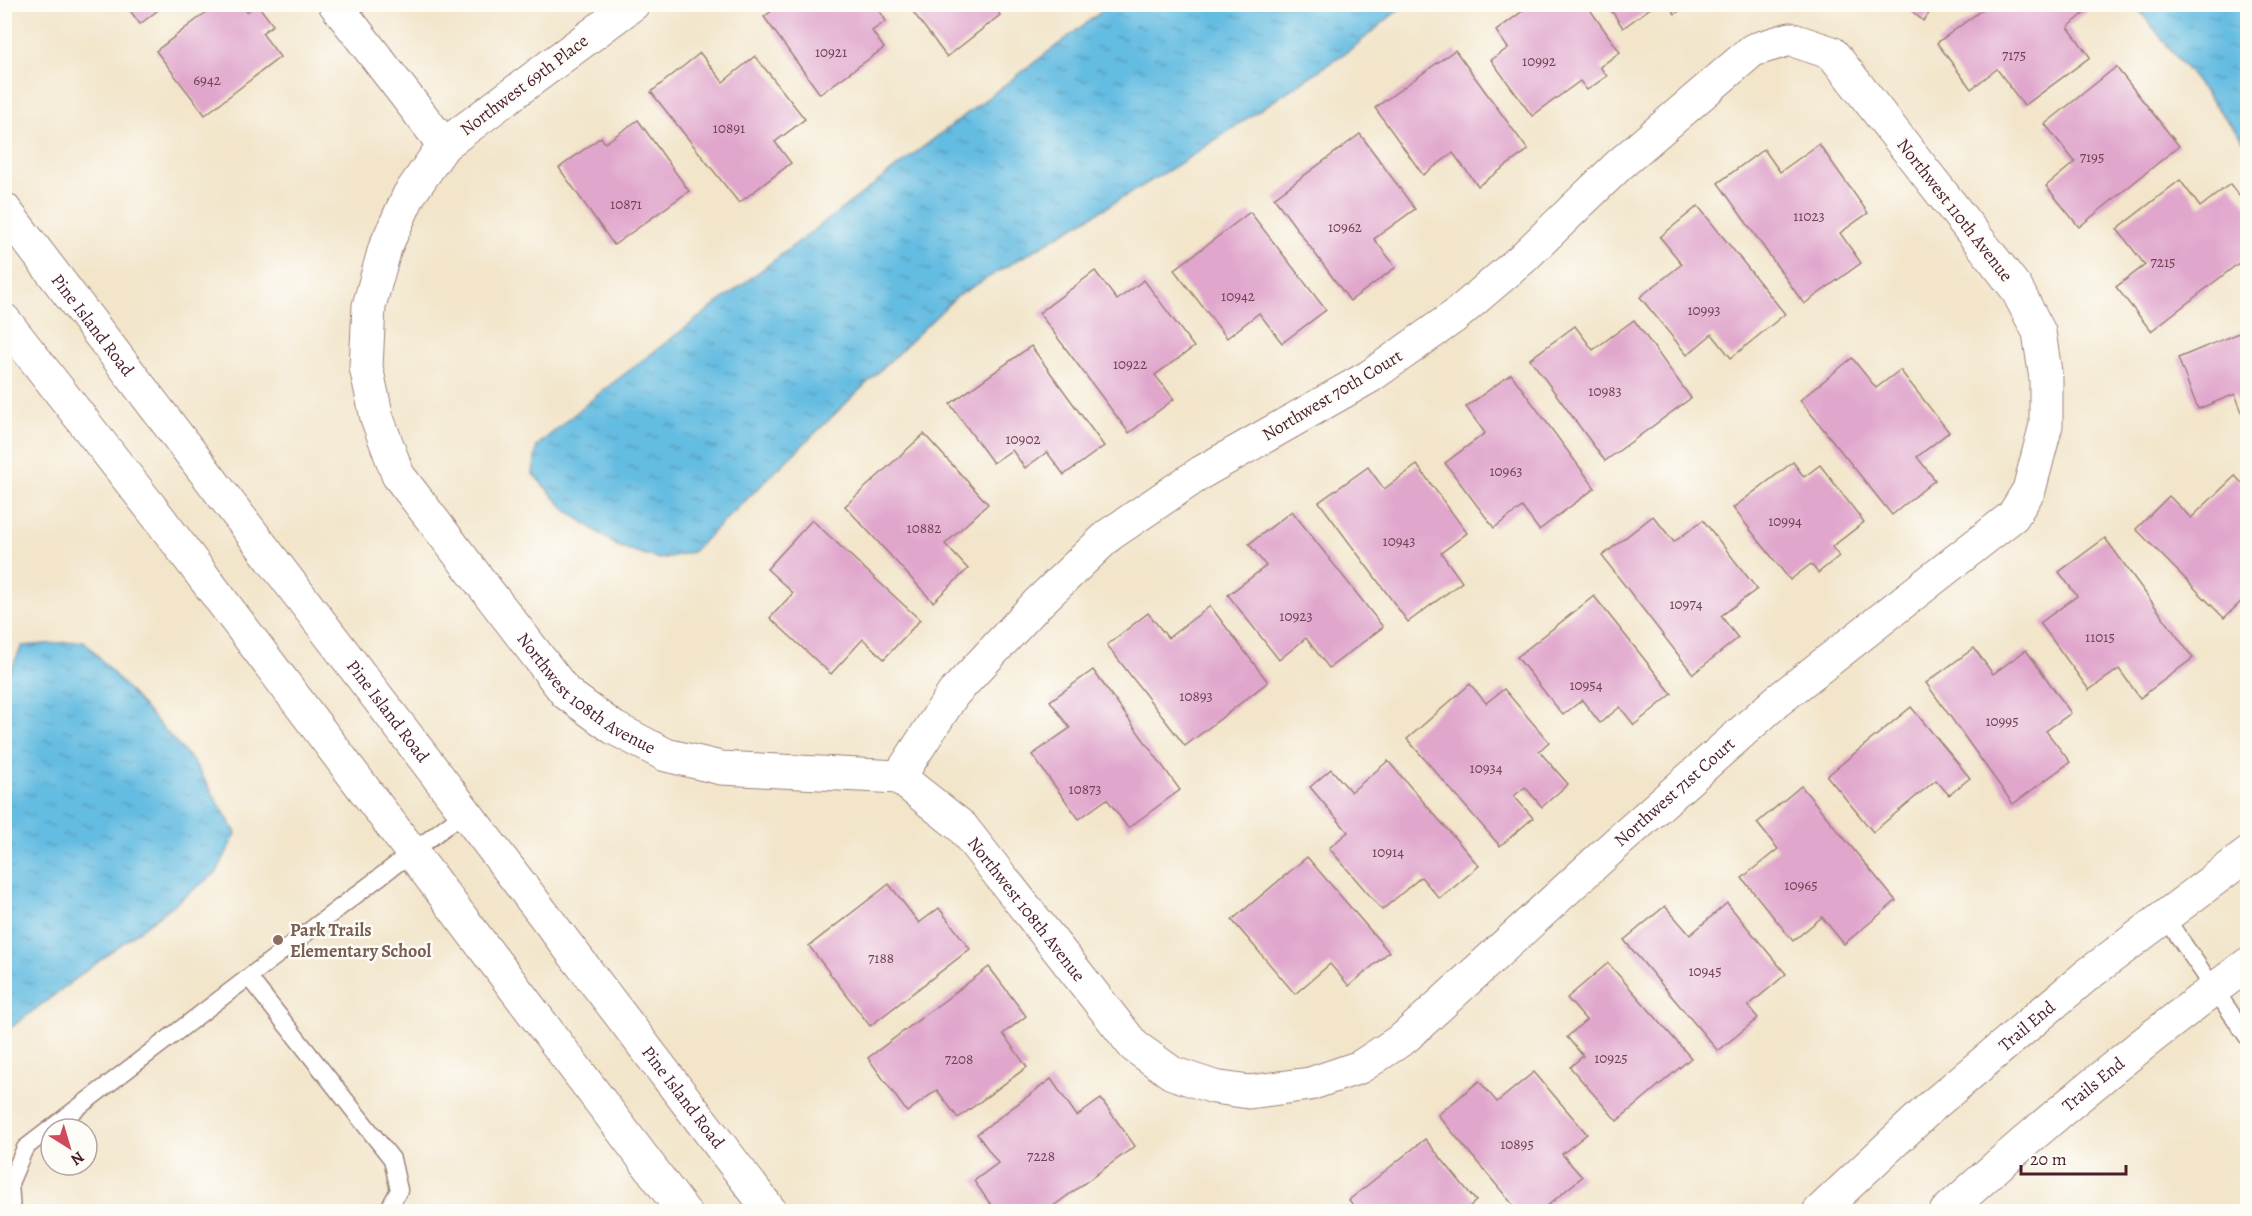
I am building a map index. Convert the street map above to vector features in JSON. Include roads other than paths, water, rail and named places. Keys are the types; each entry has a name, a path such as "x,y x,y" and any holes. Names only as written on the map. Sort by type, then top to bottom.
{"street":[{"path":"335,4 444,145"},
{"name":"Northwest 69th Place","path":"444,145 633,4"},
{"name":"Northwest 110th Avenue","path":"1791,39 1832,53 2016,288 2039,332 2046,379 2046,425"},
{"name":"Northwest 70th Court","path":"899,777 953,694 1038,603 1110,535 1202,472 1369,377 1455,316 1522,259 1619,165 1753,50 1791,39"},
{"name":"Northwest 108th Avenue","path":"444,145 409,195 385,248 369,306 366,367 377,418 398,475 566,693 614,728 666,754 722,768 899,777 962,827 1134,1046 1172,1073 1214,1087 1249,1092"},
{"name":"Pine Island Road","path":"4,209 771,1212"},
{"path":"4,320 159,519 684,1212"},
{"name":"Northwest 71st Court","path":"1249,1092 1310,1084 1360,1067 1404,1038 1618,842 1778,701 2013,516 2028,490 2046,425"},
{"name":"Trail End","path":"1819,1212 1932,1106 2086,976 2247,854"},
{"name":"Trails End","path":"1946,1212 1993,1168 2247,964"}],"lane":[{"path":"12,1212 9,1183 26,1148 466,811"},
{"path":"2165,917 2247,1038"},
{"path":"249,979 392,1159 399,1190 387,1212"}],"water":[{"path":"1110,5 1404,5 1354,47 1179,164 957,296 692,552 660,559 617,546 565,509 533,474 537,446 601,392"},
{"path":"2135,5 2247,5 2247,145"},
{"path":"84,641 195,764 236,833 217,872 5,1032 5,682 22,646"}],"place":[{"name":"Park Trails Elementary School","path":"278,940"}]}
